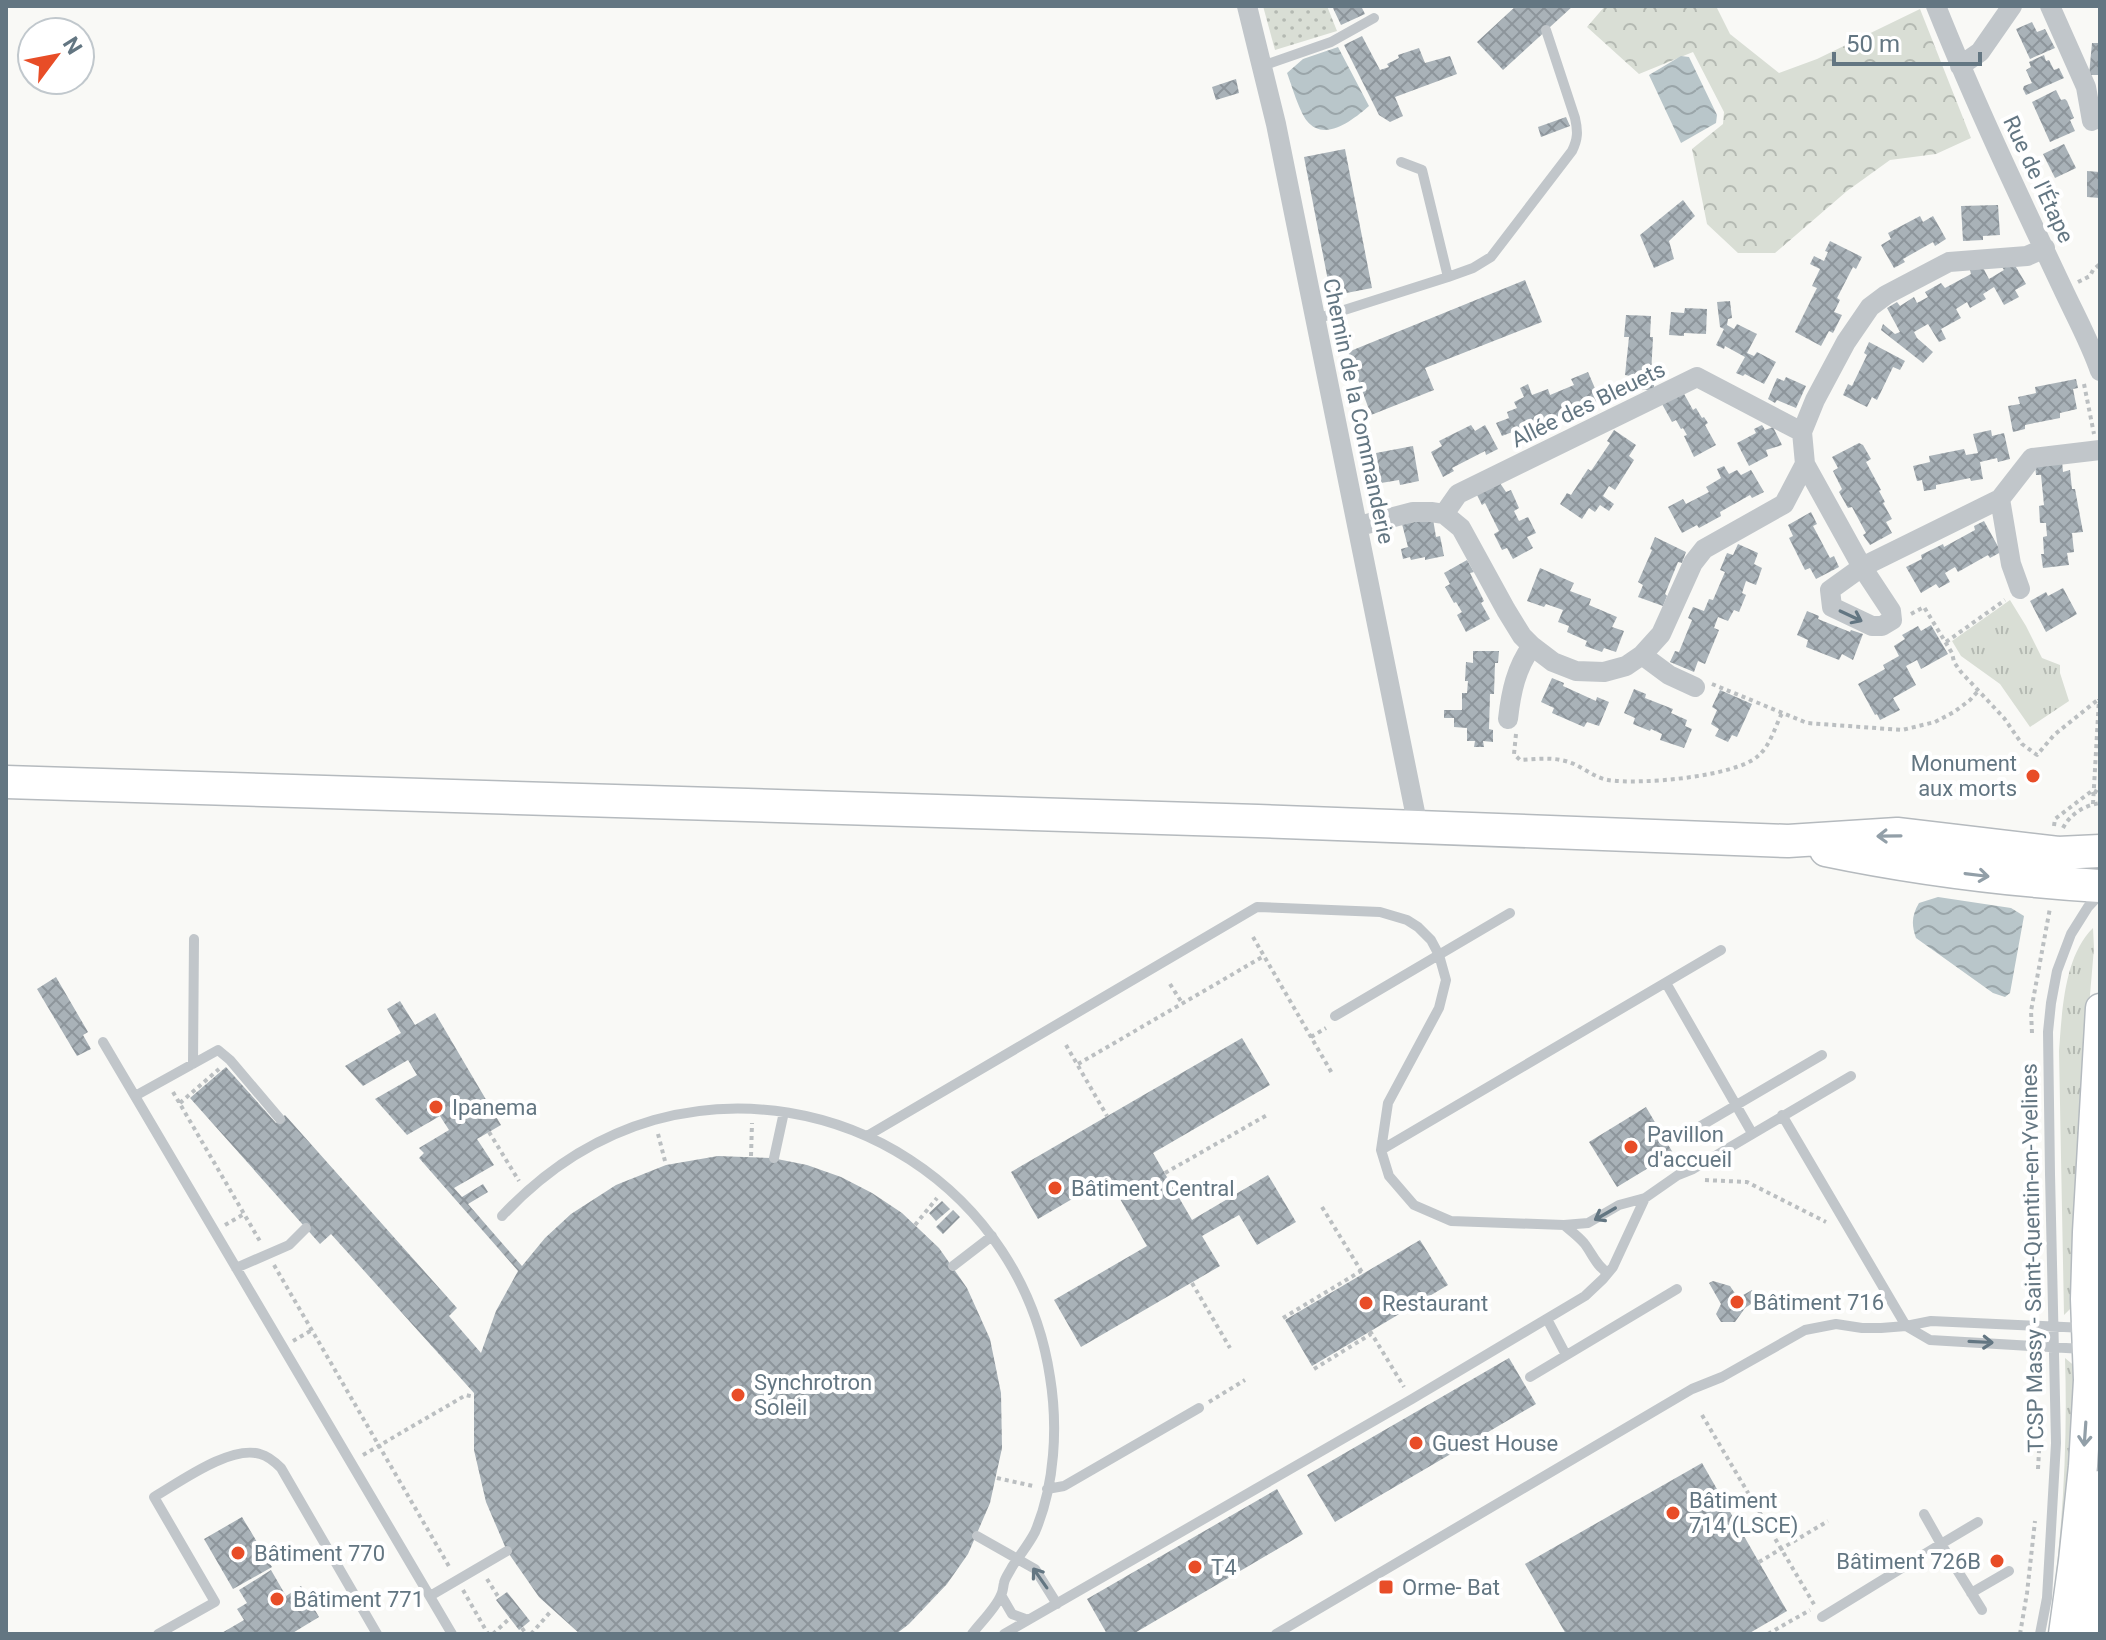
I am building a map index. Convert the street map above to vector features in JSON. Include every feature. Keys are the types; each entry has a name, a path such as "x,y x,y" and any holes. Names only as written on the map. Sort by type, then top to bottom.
{"main road":[{"path":"6,782 1788,841 1897,834 2058,853 2100,851"},
{"path":"1788,841 1928,869 2100,886"},
{"path":"2063,1634 2083,1466 2093,1341 2087,1232 2100,1008"},
{"path":"2086,1634 2093,1597 2100,1485"}],"street":[{"name":"Chemin de la Commanderie","path":"1247,6 1276,124 1418,827"},
{"name":"Rue de l'Étape","path":"1936,6 1960,66 2100,371"},
{"path":"1960,66 1980,52 2012,6"},
{"path":"2050,6 2086,87 2092,121"},
{"path":"2045,248 2027,256 1949,262 1886,295 1870,307 1846,342 1802,432 1805,464 1862,567 1891,611 1892,620 1882,626 1872,626 1832,607 1830,590 1862,567 2000,499 2032,458 2100,450"},
{"name":"Allée des Bleuets","path":"1444,514 1458,494 1697,377 1802,432"},
{"path":"1359,526 1413,512 1444,514 1461,528 1506,610 1532,646 1553,662 1576,671 1604,672 1626,666 1642,655 1661,634 1693,563 1704,549 1784,504 1805,464"},
{"path":"2000,499 2011,564 2020,589"},
{"path":"1508,719 1511,693 1521,661 1532,646"},
{"path":"1642,655 1669,675 1695,687"}],"lane":[{"path":"1262,66 1331,42 1374,18"},
{"path":"1316,319 1448,277 1491,257 1576,143 1578,130 1575,118 1546,30"},
{"path":"1401,162 1422,170 1448,277"},
{"name":"TCSP Massy - Saint-Quentin-en-Yvelines","path":"2040,1634 2047,1598 2056,1443 2048,1032 2057,971 2071,934 2100,894"},
{"path":"867,1136 1257,907 1380,912 1407,920 1431,940 1446,980 1439,1008 1388,1103 1381,1150 1389,1176 1414,1205 1451,1221 1588,1223 1619,1205 1645,1198 1678,1175 1851,1076"},
{"path":"1336,1018 1510,913"},
{"path":"193,1064 194,939"},
{"path":"1381,1150 1721,950"},
{"path":"1666,983 1752,1133"},
{"path":"103,1042 452,1634"},
{"path":"135,1096 218,1050 280,1119"},
{"path":"1687,1134 1822,1055"},
{"path":"502,1216 555,1168 590,1146 655,1120 706,1110 784,1112 833,1123 903,1155 946,1187 992,1236 1023,1288 1048,1362 1054,1419 1047,1489 1034,1534 1004,1580 1001,1595 972,1634"},
{"path":"774,1158 784,1112"},
{"path":"1782,1115 1906,1326 1930,1340 2054,1348 2093,1341"},
{"path":"1004,1634 1585,1296 1613,1267 1645,1198"},
{"path":"1564,1225 1581,1239 1599,1268 1608,1273"},
{"path":"236,1268 289,1245 306,1228"},
{"path":"953,1266 992,1236"},
{"path":"1530,1377 1677,1289"},
{"path":"1547,1319 1566,1355"},
{"path":"1276,1634 1692,1389 1722,1377 1805,1330 1836,1324 1862,1328 1906,1326 1931,1321 2053,1328 2093,1341"},
{"path":"1047,1489 1064,1486 1199,1408"},
{"path":"158,1634 215,1602 154,1497 226,1456 241,1452 259,1453 281,1468 377,1634"},
{"path":"1924,1514 1982,1610"},
{"path":"1822,1617 1978,1522"},
{"path":"977,1536 1035,1569 1057,1604"},
{"path":"430,1596 507,1551"},
{"path":"1971,1593 2009,1571"},
{"path":"1001,1595 1012,1614 1028,1620"}],"path":[{"path":"2071,284 2090,276 2100,264"},
{"path":"1946,642 2020,589"},
{"path":"1892,620 1914,614 1924,607 1946,642 1954,662 2004,718 2022,744 2037,755 2054,735 2100,698"},
{"path":"1695,687 1707,682 1807,723 1902,730 1935,722 1954,712 1978,691"},
{"path":"2093,804 2100,698"},
{"path":"1508,719 1518,722 1513,750 1520,760 1556,758 1574,763 1605,780 1637,781 1676,780 1745,765 1764,751 1782,713"},
{"path":"2093,790 2100,794"},
{"path":"2053,830 2055,819 2093,790"},
{"path":"2062,832 2065,823 2084,806 2100,803"},
{"path":"2032,1041 2031,1011 2051,902"},
{"path":"1253,937 1333,1075"},
{"path":"1078,1064 1264,956"},
{"path":"1170,984 1182,1003"},
{"path":"1311,1037 1336,1018"},
{"path":"1066,1045 1107,1116"},
{"path":"180,1103 230,1060"},
{"path":"166,1079 491,1634 510,1618"},
{"path":"751,1156 753,1109"},
{"path":"1165,1173 1267,1115"},
{"path":"655,1120 666,1165"},
{"path":"489,1132 526,1192"},
{"path":"1700,1180 1747,1182 1832,1224"},
{"path":"915,1225 946,1187"},
{"path":"1283,1318 1362,1272 1322,1207"},
{"path":"215,1231 244,1214"},
{"path":"2035,1243 2035,1327"},
{"path":"1192,1283 1230,1348"},
{"path":"283,1347 312,1330"},
{"path":"1314,1369 1370,1333 1412,1399"},
{"path":"1199,1408 1245,1380"},
{"path":"351,1462 466,1395 474,1397"},
{"path":"1702,1415 1815,1607 1768,1634"},
{"path":"2037,1482 2040,1427"},
{"path":"997,1478 1047,1489"},
{"path":"2020,1634 2036,1511"},
{"path":"1759,1562 1828,1521"},
{"path":"479,1567 499,1598"},
{"path":"522,1628 529,1634 552,1610"}],"green space":[{"path":"1263,6 1327,6 1337,31 1275,50"},
{"path":"1605,6 1716,6 1730,34 1779,73 1817,59 1920,9 1971,138 1936,154 1890,160 1847,191 1775,253 1738,253 1707,224 1692,149 1723,124 1724,112 1693,52 1639,74 1587,27"},
{"path":"2010,600 2042,658 2060,665 2069,701 2030,727 2000,684 1961,656 1952,641"},
{"path":"2093,928 2074,1299 2064,1315 2060,1036 2070,969 2083,940"},
{"path":"2065,1358 2077,1368 2056,1634 2048,1634 2063,1496"}],"water":[{"path":"1338,47 1369,106 1339,127 1322,130 1304,117 1287,73 1303,59"},
{"path":"1681,56 1689,57 1717,115 1716,123 1681,143 1649,75"},
{"path":"1938,897 2011,908 2024,916 2010,993 2005,997 1993,993 1916,938 1913,920 1919,903"}],"building":[{"path":"1332,6 1361,6 1365,14 1341,25"},
{"path":"1516,6 1573,6 1503,70 1477,42"},
{"path":"2032,22 2037,32 2045,29 2055,48 2030,59 2016,29"},
{"path":"1362,36 1380,70 1389,67 1387,64 1399,58 1398,55 1419,48 1425,63 1450,56 1457,74 1395,97 1403,116 1390,122 1379,115 1344,45"},
{"path":"2092,43 2100,43 2100,75 2089,75"},
{"path":"2044,55 2054,70 2059,68 2064,78 2026,95 2024,86 2032,83 2026,70 2031,67 2029,62"},
{"path":"1236,79 1239,93 1216,100 1212,87"},
{"path":"2056,90 2061,100 2067,101 2075,131 2050,142 2032,102"},
{"path":"1566,117 1570,126 1541,137 1538,127"},
{"path":"2064,144 2076,168 2055,178 2043,154"},
{"path":"1345,149 1372,288 1331,296 1304,157"},
{"path":"2087,171 2100,172 2100,198 2087,197"},
{"path":"1683,200 1695,216 1669,241 1674,259 1654,268 1640,235"},
{"path":"1998,205 2000,235 1963,241 1961,206"},
{"path":"1920,216 1923,222 1933,216 1946,239 1935,246 1933,242 1903,259 1905,262 1894,268 1881,245 1891,239 1888,233"},
{"path":"1830,241 1862,257 1856,269 1853,267 1837,298 1840,300 1834,312 1842,315 1833,333 1829,331 1821,346 1795,332 1817,288 1812,286 1820,269 1810,264 1814,256 1824,261"},
{"path":"2013,262 2026,284 2015,290 2019,297 2004,305 1994,287 1983,294 1986,299 1970,308 1967,302 1956,309 1961,318 1941,329 1946,339 1939,342 1928,324 1914,332 1933,352 1923,363 1881,330 1883,324 1895,334 1900,332 1887,308 1897,302 1900,306 1914,297 1917,303 1928,297 1925,292 1941,283 1945,288 1971,274 1970,270 1981,264 1989,279"},
{"path":"1525,280 1542,322 1425,368 1434,390 1371,415 1348,352"},
{"path":"1730,301 1732,318 1728,319 1727,325 1734,329 1737,324 1757,334 1747,353 1754,356 1757,352 1776,362 1764,384 1736,373 1745,357 1725,346 1724,349 1716,345 1724,329 1720,327 1717,302"},
{"path":"1685,308 1707,309 1706,334 1669,335 1671,312 1684,313"},
{"path":"1626,315 1651,316 1654,390 1629,390 1630,376 1625,375 1629,337 1624,337"},
{"path":"1869,342 1905,361 1900,370 1893,367 1877,400 1872,397 1867,407 1843,395 1848,384 1852,386 1867,355 1864,353"},
{"path":"1588,372 1600,400 1583,406 1584,410 1526,429 1527,432 1517,437 1515,431 1502,436 1496,423 1509,418 1507,412 1517,408 1514,402 1524,397 1520,388 1528,384 1532,395 1548,389 1550,395 1574,385 1571,379"},
{"path":"1786,377 1806,386 1796,408 1768,399 1777,378 1784,381"},
{"path":"2076,379 2078,388 2073,389 2077,409 2060,413 2060,418 2025,425 2025,429 2013,432 2008,406 2020,404 2018,397 2036,393 2035,387"},
{"path":"1683,392 1693,410 1696,408 1708,423 1705,425 1716,445 1694,457 1683,428 1676,420 1672,422 1662,404"},
{"path":"1471,425 1475,431 1485,425 1498,449 1486,455 1485,451 1452,468 1454,471 1443,477 1431,452 1442,446 1439,441"},
{"path":"1762,425 1765,430 1773,427 1782,445 1766,450 1768,456 1749,466 1737,443 1756,433 1754,429"},
{"path":"1614,430 1636,445 1629,456 1634,460 1615,490 1609,486 1603,496 1614,504 1609,511 1600,505 1595,512 1589,508 1582,519 1560,504 1567,493 1571,495 1588,469 1591,471 1610,443 1607,441"},
{"path":"1991,430 1992,436 2004,433 2010,459 1980,462 1983,479 1971,481 1970,478 1936,485 1936,489 1924,491 1922,480 1917,481 1913,466 1930,462 1929,456 1964,449 1966,455 1978,453 1973,434"},
{"path":"1859,443 1871,459 1866,462 1892,519 1886,522 1892,533 1870,545 1852,507 1848,508 1839,492 1842,489 1833,471 1838,468 1832,457"},
{"path":"1413,446 1419,481 1400,485 1399,480 1381,483 1376,453"},
{"path":"2062,461 2063,472 2070,470 2083,532 2072,533 2074,552 2067,553 2069,565 2043,568 2041,554 2044,554 2043,537 2047,536 2046,523 2040,523 2039,506 2044,505 2041,475 2036,475 2035,464"},
{"path":"1724,466 1729,474 1737,470 1741,475 1751,470 1764,492 1752,498 1750,495 1720,512 1721,516 1682,533 1668,507 1683,499 1686,504 1709,492 1706,487 1721,478 1717,469"},
{"path":"1500,483 1506,492 1511,490 1519,508 1514,511 1519,521 1528,517 1536,533 1527,537 1533,548 1513,559 1507,548 1502,550 1494,534 1499,531 1485,503 1482,505 1477,495"},
{"path":"1811,512 1817,524 1813,526 1830,558 1834,556 1839,567 1816,579 1810,568 1805,570 1789,538 1793,536 1788,525"},
{"path":"1433,519 1444,556 1425,560 1425,557 1403,559 1401,549 1408,547 1402,524"},
{"path":"1984,521 2001,552 1990,558 1988,555 1958,572 1955,567 1945,573 1950,582 1939,588 1936,584 1921,593 1906,567 1922,559 1921,555 1943,544 1944,547 1975,530 1974,526"},
{"path":"1655,537 1686,552 1682,563 1678,562 1663,606 1638,597 1643,585 1638,582"},
{"path":"1738,544 1758,553 1754,564 1762,568 1756,585 1746,581 1742,593 1746,595 1739,612 1734,610 1728,621 1718,617 1714,628 1719,630 1705,664 1698,661 1694,672 1670,662 1675,651 1679,652 1692,620 1688,618 1693,607 1704,611 1709,599 1713,600 1725,572 1720,570 1727,553 1733,555"},
{"path":"1467,560 1484,601 1481,603 1490,619 1466,632 1457,615 1462,612 1445,587 1450,584 1444,573"},
{"path":"1540,568 1574,583 1570,591 1591,599 1589,605 1617,617 1612,627 1624,631 1616,652 1604,648 1602,652 1585,646 1587,641 1567,632 1569,626 1558,622 1563,610 1527,601"},
{"path":"2063,588 2077,614 2046,632 2030,601 2046,592 2048,596"},
{"path":"1807,611 1819,616 1818,619 1863,634 1853,660 1842,654 1839,660 1806,647 1808,640 1797,635"},
{"path":"1931,625 1948,654 1921,669 1917,660 1906,666 1916,685 1893,698 1900,710 1880,720 1858,684 1885,669 1883,665 1899,656 1894,646 1905,639 1902,635 1918,626 1921,631"},
{"path":"1473,651 1499,651 1498,663 1495,663 1494,694 1490,694 1489,729 1493,730 1493,742 1483,741 1484,747 1474,747 1475,741 1467,741 1467,728 1454,727 1454,718 1444,718 1444,710 1462,710 1462,693 1467,693 1468,681 1465,681 1466,662 1473,663"},
{"path":"1552,678 1596,701 1597,697 1609,702 1599,726 1587,722 1584,727 1552,713 1554,708 1541,702"},
{"path":"1634,689 1646,694 1645,698 1673,709 1671,713 1687,720 1685,726 1692,729 1684,748 1660,740 1662,734 1633,724 1635,718 1624,713"},
{"path":"1720,690 1752,704 1737,737 1732,735 1728,742 1715,736 1719,729 1711,724 1717,710 1712,707"},
{"path":"56,977 88,1032 83,1035 91,1049 77,1056 37,989"},
{"name":"Synchrotron Soleil","path":"400,1001 415,1025 435,1013 501,1125 477,1139 494,1165 454,1188 462,1197 483,1184 488,1192 468,1204 522,1266 545,1238 571,1214 616,1185 666,1165 718,1156 772,1158 807,1165 841,1177 902,1213 939,1248 967,1288 990,1339 1001,1393 1002,1448 990,1503 968,1554 947,1584 909,1624 896,1634 580,1634 539,1597 507,1551 486,1502 474,1450 474,1393 331,1234 320,1244 190,1098 226,1067 276,1123 285,1115 457,1308 449,1316 481,1353 496,1311 518,1271 419,1158 424,1153 419,1148 449,1130 440,1116 407,1135 375,1099 417,1075 408,1060 363,1086 345,1066 401,1033 387,1009"},
{"name":"Bâtiment Central","path":"1242,1038 1270,1085 1153,1153 1192,1220 1268,1175 1296,1222 1257,1245 1239,1215 1202,1236 1220,1266 1081,1347 1054,1300 1147,1246 1108,1178 1038,1219 1011,1172"},
{"name":"Pavillon d'accueil","path":"1646,1107 1673,1153 1617,1187 1589,1142"},
{"path":"942,1201 950,1209 936,1221 929,1213"},
{"path":"953,1210 960,1217 943,1234 936,1227"},
{"name":"Restaurant","path":"1420,1240 1448,1285 1312,1366 1285,1320"},
{"name":"Bâtiment 716","path":"1713,1281 1730,1286 1738,1298 1752,1290 1757,1300 1745,1308 1735,1322 1721,1322 1716,1314 1721,1304 1709,1283"},
{"name":"Guest House","path":"1509,1358 1536,1404 1335,1522 1307,1475"},
{"name":"Bâtiment 714 (LSCE)","path":"1702,1463 1787,1611 1748,1634 1566,1634 1525,1564"},
{"name":"T4","path":"1277,1489 1303,1534 1133,1634 1107,1634 1087,1599"},
{"name":"Bâtiment 770","path":"242,1517 272,1567 233,1589 204,1539"},
{"name":"Bâtiment 771","path":"271,1570 286,1596 301,1586 319,1617 291,1634 220,1634 244,1620 237,1609 247,1603 239,1590"},
{"path":"507,1592 530,1621 519,1630 496,1600"}],"place":[{"name":"Monument aux morts","path":"2033,776"},
{"name":"Ipanema","path":"436,1107"},
{"name":"Pavillon d'accueil","path":"1631,1147"},
{"name":"Bâtiment Central","path":"1055,1188"},
{"name":"Bâtiment 716","path":"1737,1302"},
{"name":"Restaurant","path":"1366,1303"},
{"name":"Synchrotron Soleil","path":"738,1395"},
{"name":"Guest House","path":"1416,1443"},
{"name":"Bâtiment 714 (LSCE)","path":"1673,1513"},
{"name":"Bâtiment 770","path":"238,1553"},
{"name":"Bâtiment 726B","path":"1997,1561"},
{"name":"T4","path":"1195,1567"},
{"name":"Orme- Bat","path":"1386,1587"},
{"name":"Bâtiment 771","path":"277,1599"}]}
